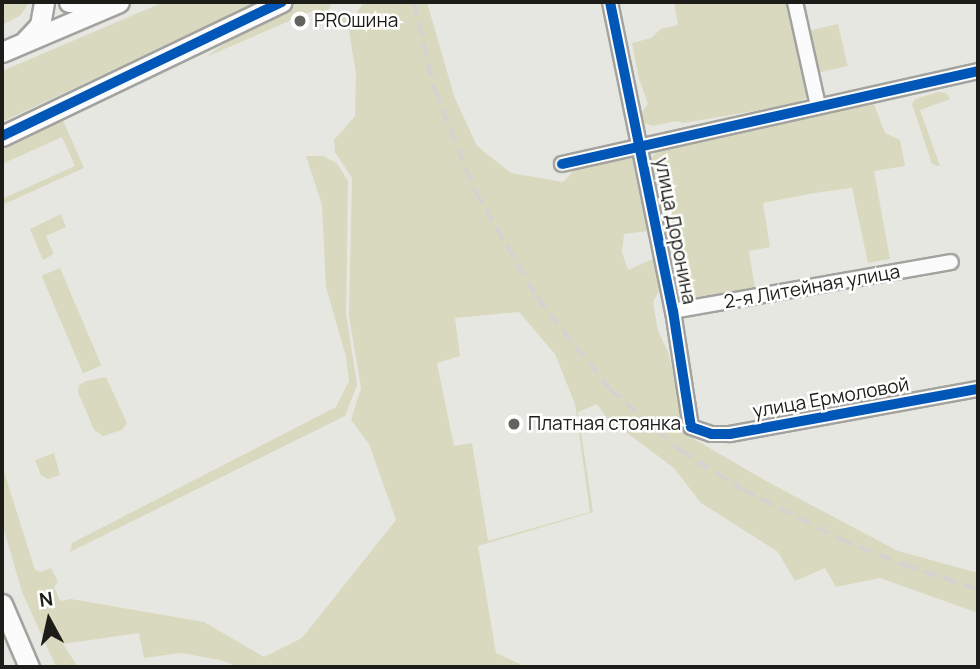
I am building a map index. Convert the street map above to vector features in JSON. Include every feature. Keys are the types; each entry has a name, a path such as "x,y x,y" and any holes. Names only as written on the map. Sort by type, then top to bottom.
{"street":[{"path":"22,43 40,25 44,2"},
{"path":"69,2 114,2"},
{"path":"2,52 119,2"},
{"path":"2,136 282,2"},
{"name":"улица Доронина","path":"610,2 673,311 691,427"},
{"path":"795,2 818,106"},
{"path":"562,164 978,71"},
{"name":"2-я Литейная улица","path":"673,311 951,262"},
{"name":"улица Ермоловой","path":"691,427 711,434 730,434 978,389"},
{"path":"2,604 29,667"}],"green space":[{"path":"2,2 29,2 21,15 2,25"},
{"path":"164,2 257,2 2,122 2,71"},
{"path":"297,2 332,2 327,14 317,9 206,57 250,25"},
{"path":"364,2 427,2 454,96 477,146 511,173 563,182 578,166 628,155 637,161 648,231 624,234 622,252 628,270 655,258 660,289 653,302 658,331 668,352 687,428 694,439 766,481 898,551 978,573 978,613 880,578 836,587 825,568 795,581 778,552 701,503 674,468 607,418 597,404 578,412 593,512 478,546 496,653 526,667 238,667 220,660 181,653 144,658 139,633 63,644 78,667 56,667 22,592 2,523 2,465 35,570 41,572 51,568 58,582 54,587 60,601 71,599 204,622 264,657 302,638 396,520 369,444 351,420 361,388 349,316 352,178 335,152 334,140 355,116 356,74 348,25 332,16 342,12 349,24","holes":["519,312 555,354 575,404 590,512 488,541 472,443 454,446 437,363 460,356 455,318"]},
{"path":"674,2 791,2 810,96 795,104 684,123 675,121 653,126 644,123 642,112 648,104 639,79 632,43 651,38 661,29 678,25"},
{"path":"838,24 848,66 816,73 807,31"},
{"path":"938,92 946,93 950,99 920,110 940,166 932,164 912,104 915,99"},
{"path":"872,99 885,133 900,140 905,166 874,171 890,259 868,263 852,188 815,193 763,203 770,247 749,251 755,288 695,299 682,292 651,158 660,148"},
{"path":"62,118 84,168 2,205 2,199 75,166 62,137 2,164 2,145"},
{"path":"306,156 323,156 337,163 348,181 346,313 357,385 345,416 70,552 72,543 336,407 349,381 346,357 326,287 322,205"},
{"path":"61,214 66,227 46,236 54,254 43,260 30,229"},
{"path":"60,268 101,366 83,373 42,276"},
{"path":"106,377 127,423 122,430 103,436 94,430 78,392 79,385 86,381"},
{"path":"54,453 60,475 48,479 41,475 35,460"}],"railway":[{"path":"414,2 435,90 475,191 537,297 610,389 680,450 742,489 840,539 904,565 978,589"}],"cycle path":[{"path":"2,136 282,2"},
{"path":"610,2 673,311 691,427 711,434 730,434 978,389"},
{"path":"562,164 978,71"}],"place":[{"name":"PROшина","path":"300,21"},
{"name":"Платная стоянка","path":"514,424"}]}
